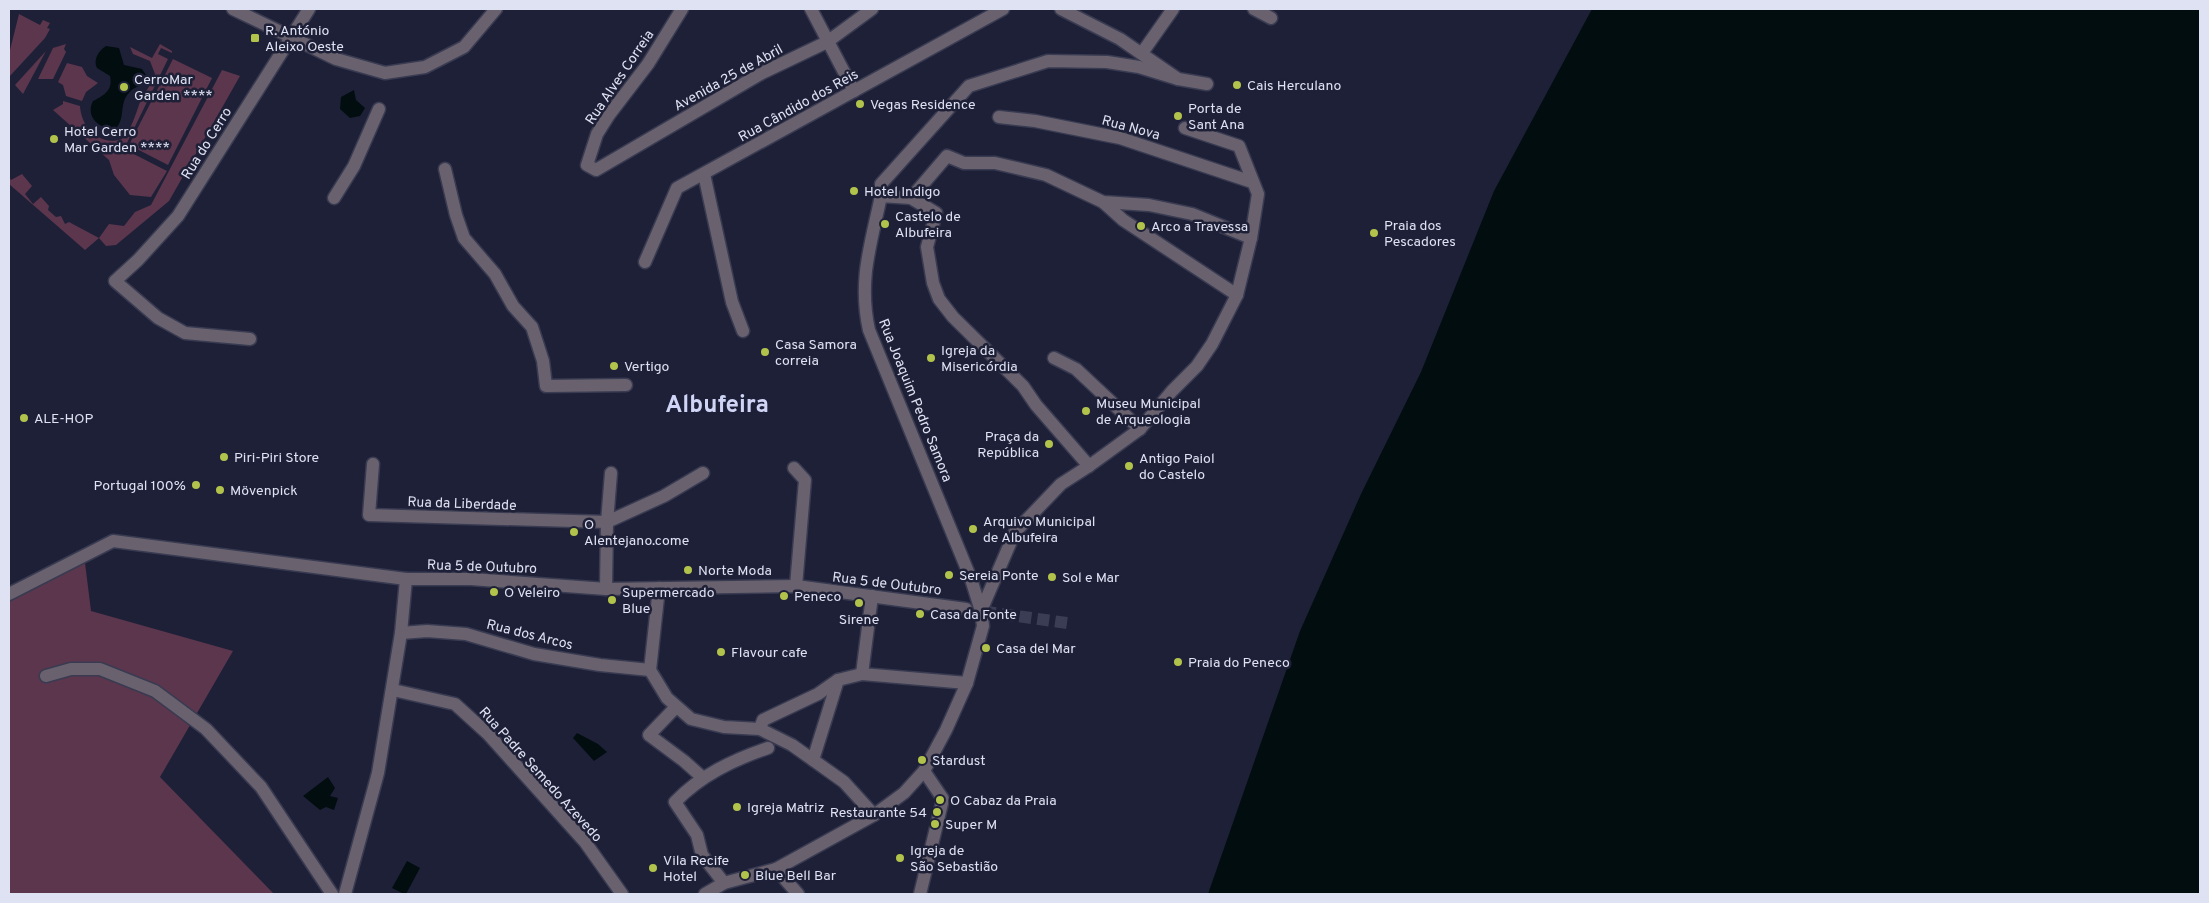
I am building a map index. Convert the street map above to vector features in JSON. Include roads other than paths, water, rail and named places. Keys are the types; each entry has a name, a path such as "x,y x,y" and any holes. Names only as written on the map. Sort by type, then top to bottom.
{"street":[{"path":"233,9 336,59 385,73 425,68 464,47 496,9"},
{"name":"Rua do Cerro","path":"250,339 184,333 158,318 115,281 138,260 178,216 309,9"},
{"name":"Rua Alves Correia","path":"592,168 597,134 648,64 682,9"},
{"path":"811,9 854,91"},
{"name":"Avenida 25 de Abril","path":"592,168 762,73 827,42 872,9"},
{"name":"Rua Cândido dos Reis","path":"645,262 676,188 1003,9"},
{"path":"1062,9 1087,14 1178,79"},
{"path":"1142,54 1173,9"},
{"path":"1254,9 1271,18"},
{"name":"Rua Joaquim Pedro Samora","path":"967,683 983,626 980,611 971,579 869,330 864,306 864,274 881,196 881,184 969,86 1048,61 1107,62 1139,67 1178,79 1207,84"},
{"path":"334,198 354,166 379,109"},
{"name":"Rua Nova","path":"999,117 1035,121 1120,138 1252,182"},
{"path":"980,611 1015,532 1061,484 1140,429 1172,391 1197,366 1212,344 1237,295 1251,238 1258,194 1239,146 1186,128"},
{"path":"912,198 947,156 995,163 1046,175 1102,202 1123,220 1237,295"},
{"path":"445,169 456,215 464,238 495,274 513,306 532,327 544,361 546,386 626,385"},
{"path":"704,174 732,302 743,331"},
{"path":"881,196 912,198 936,213 927,247 930,269 939,299 953,317 1023,386 1036,405 1089,466"},
{"path":"1102,202 1149,205 1192,214 1251,238"},
{"path":"1054,358 1076,369 1140,429"},
{"name":"Rua da Liberdade","path":"373,464 369,516 607,522"},
{"path":"794,468 805,480 796,586"},
{"path":"606,589 607,522 611,473"},
{"path":"607,522 664,496 703,473"},
{"name":"Rua 5 de Outubro","path":"9,594 113,541 406,579 471,579 606,589 796,586 966,609"},
{"path":"345,894 378,773 402,633 406,579"},
{"path":"659,588 650,670 667,698 691,719 724,727 760,729 792,745 844,782 874,815"},
{"path":"862,674 872,596"},
{"name":"Rua dos Arcos","path":"402,633 427,631 466,634 534,654 600,665 650,670"},
{"path":"46,676 71,669 100,669 155,691 206,729 261,787 332,894"},
{"path":"705,894 724,883 776,869 874,815 904,793 924,771 946,730 967,683 862,674 838,680 818,694 763,720 760,729"},
{"path":"813,760 838,680"},
{"name":"Rua Padre Semedo Azevedo","path":"393,690 455,704 488,734 579,835 622,894"},
{"path":"676,707 649,735 703,778"},
{"path":"724,883 702,855 697,835 675,802 692,784 738,758 768,748"},
{"path":"920,894 943,799 924,771"},
{"path":"776,869 798,894"}],"tunnel":[{"path":"966,609 1067,623"}],"place":[{"name":"R. António Aleixo Oeste","path":"255,38"},
{"name":"Cais Herculano","path":"1237,85"},
{"name":"CerroMar Garden ****","path":"124,87"},
{"name":"Vegas Residence","path":"860,104"},
{"name":"Porta de Sant Ana","path":"1178,116"},
{"name":"Hotel Cerro Mar Garden ****","path":"54,139"},
{"name":"Hotel Indigo","path":"854,191"},
{"name":"Castelo de Albufeira","path":"885,224"},
{"name":"Arco a Travessa","path":"1141,226"},
{"name":"Praia dos Pescadores","path":"1374,233"},
{"name":"Casa Samora correia","path":"765,352"},
{"name":"Igreja da Misericórdia","path":"931,358"},
{"name":"Vertigo","path":"614,366"},
{"name":"Museu Municipal de Arqueologia","path":"1086,411"},
{"name":"ALE-HOP","path":"24,418"},
{"name":"Praça da República","path":"1049,444"},
{"name":"Piri-Piri Store","path":"224,457"},
{"name":"Antigo Paiol do Castelo","path":"1129,466"},
{"name":"Portugal 100%","path":"196,485"},
{"name":"Mövenpick","path":"220,490"},
{"name":"Arquivo Municipal de Albufeira","path":"973,529"},
{"name":"O Alentejano.come","path":"574,532"},
{"name":"Norte Moda","path":"688,570"},
{"name":"Sereia Ponte","path":"949,575"},
{"name":"Sol e Mar","path":"1052,577"},
{"name":"O Veleiro","path":"494,592"},
{"name":"Peneco","path":"784,596"},
{"name":"Supermercado Blue","path":"612,600"},
{"name":"Sirene","path":"859,603"},
{"name":"Casa da Fonte","path":"920,614"},
{"name":"Casa del Mar","path":"986,648"},
{"name":"Flavour cafe","path":"721,652"},
{"name":"Praia do Peneco","path":"1178,662"},
{"name":"Stardust","path":"922,760"},
{"name":"O Cabaz da Praia","path":"940,800"},
{"name":"Igreja Matriz","path":"737,807"},
{"name":"Restaurante 54","path":"937,812"},
{"name":"Super M","path":"935,824"},
{"name":"Igreja de São Sebastião","path":"900,858"},
{"name":"Vila Recife Hotel","path":"653,868"},
{"name":"Blue Bell Bar","path":"745,875"}],"district":[{"name":"Albufeira","path":"717,404"}]}
